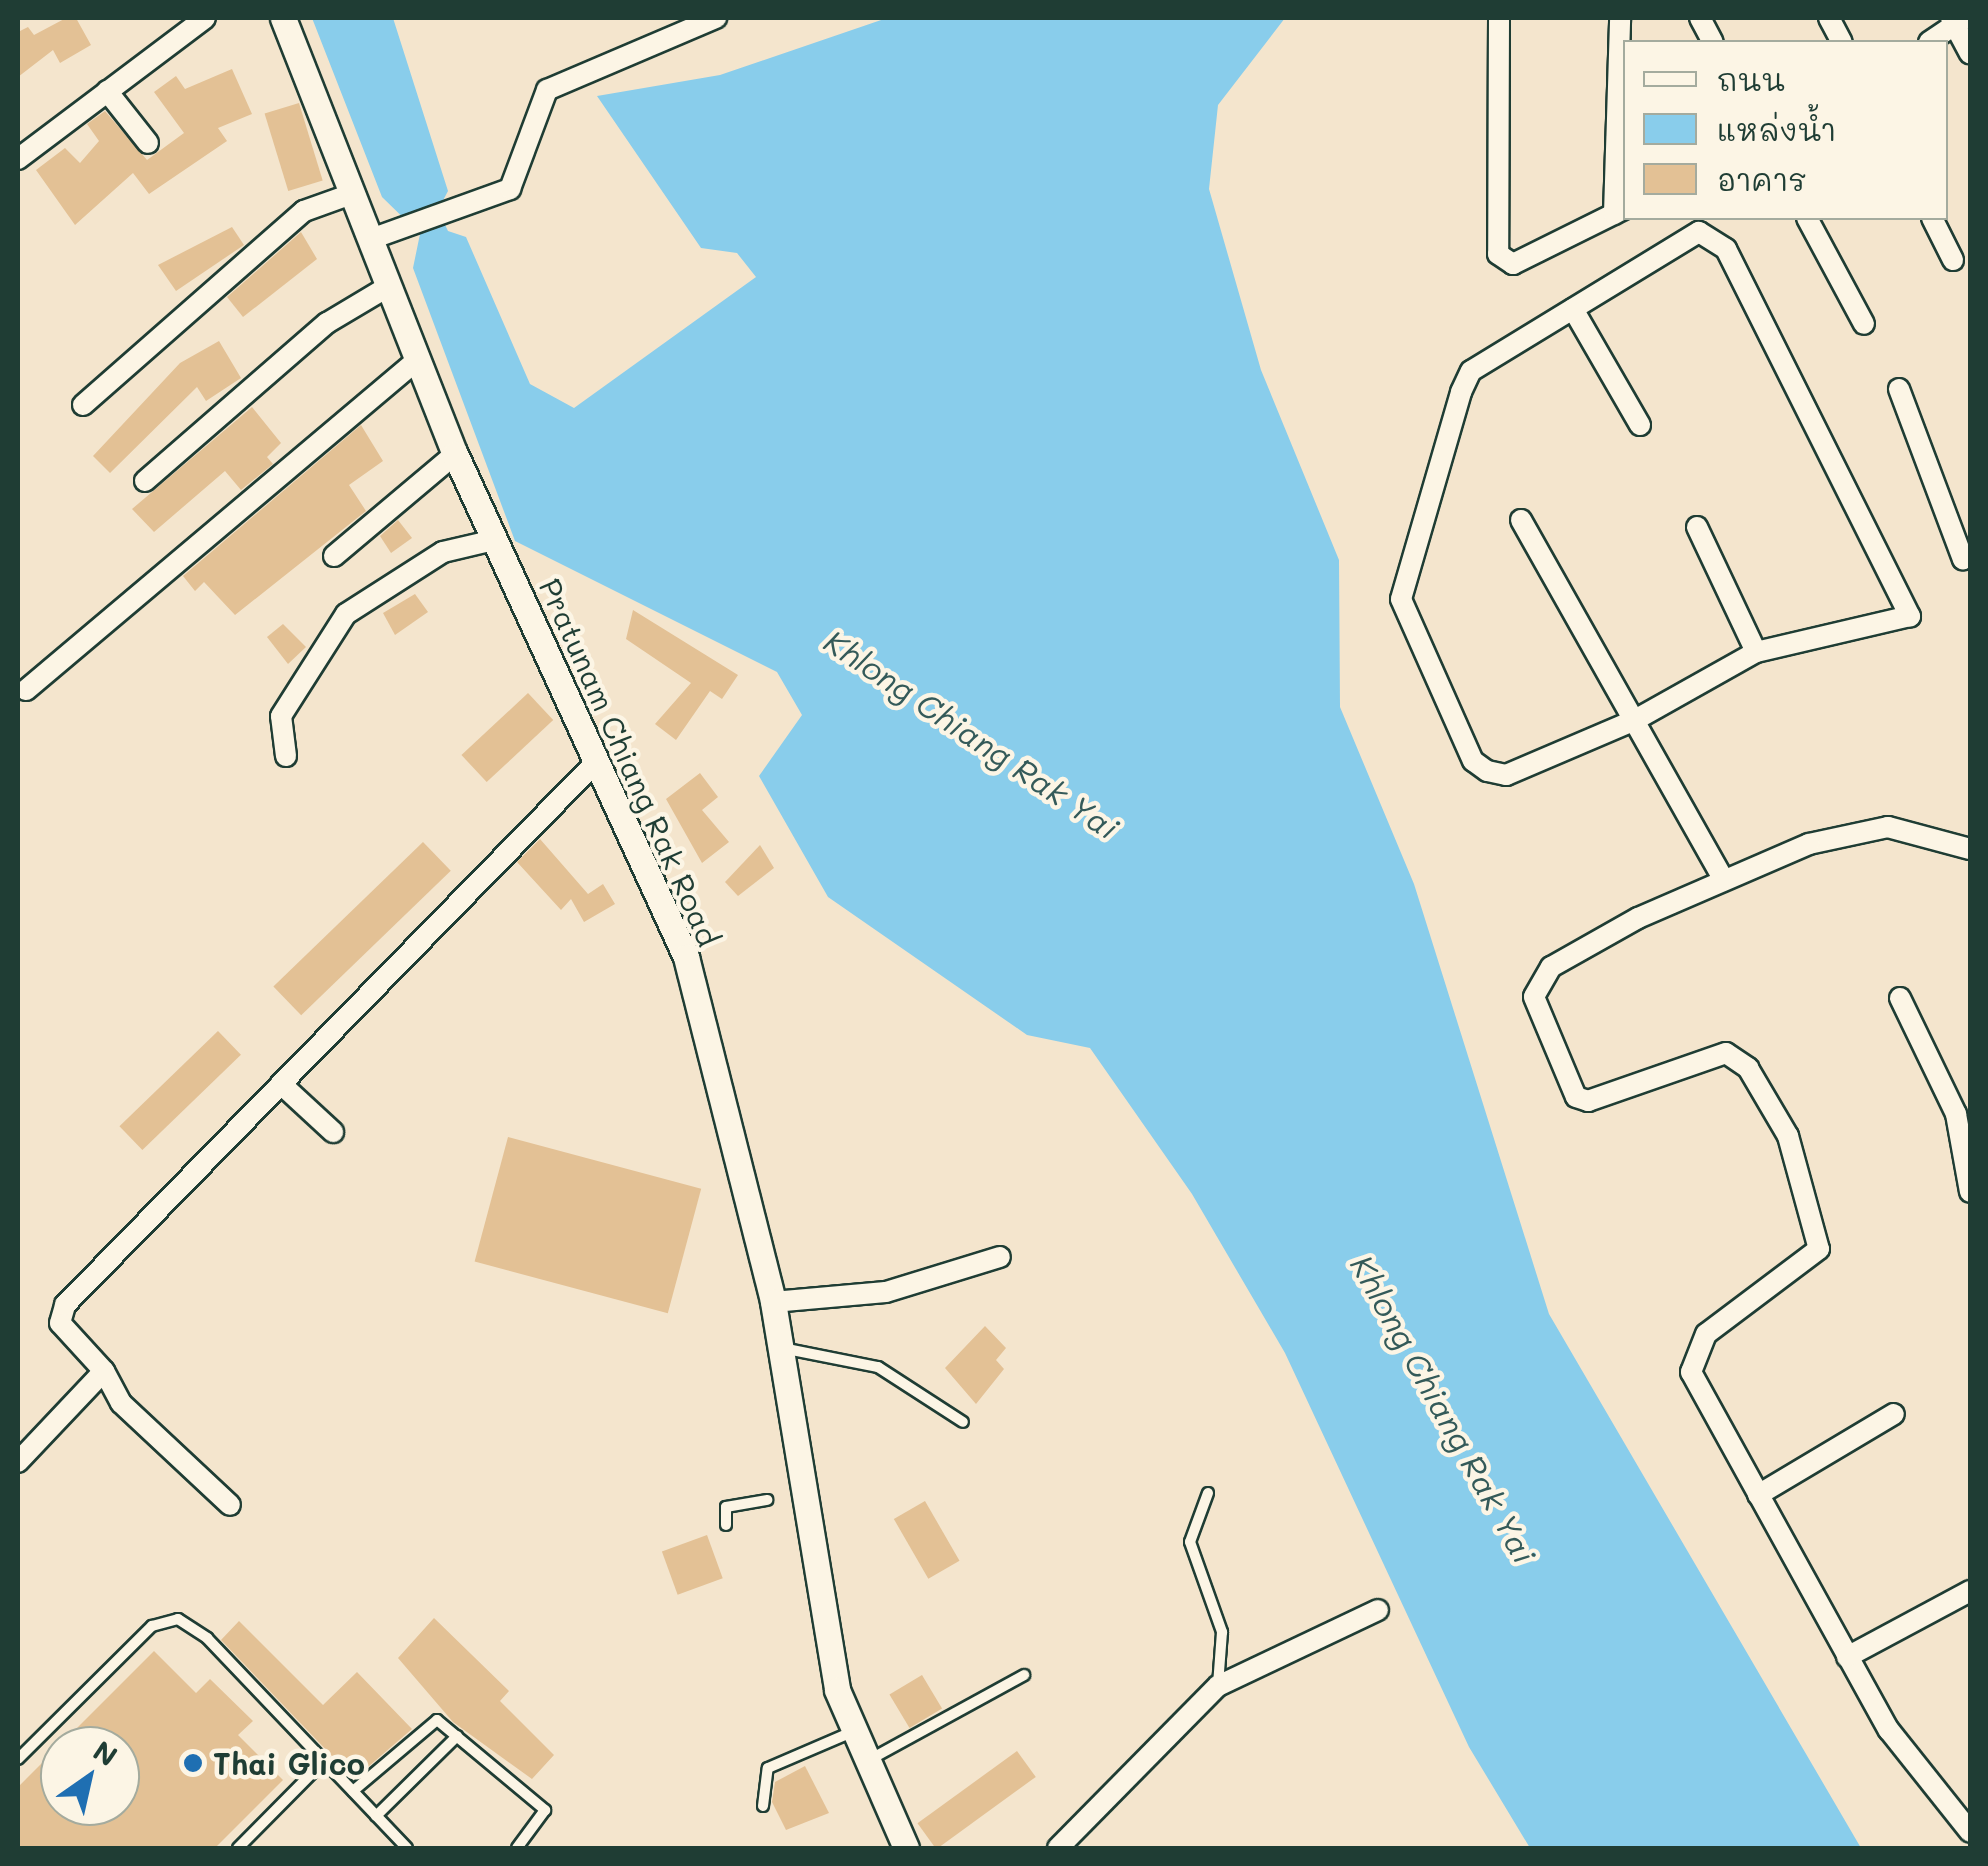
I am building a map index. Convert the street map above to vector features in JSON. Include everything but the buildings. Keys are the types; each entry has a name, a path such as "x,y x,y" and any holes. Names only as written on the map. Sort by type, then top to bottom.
{"street":[{"path":"18,159 205,18"},
{"name":"Pratunam Chiang Rak Road","path":"283,18 455,454 686,957 773,1302 794,1495 852,1732 906,1848"},
{"path":"371,240 414,228 510,190 532,118 564,76 716,18"},
{"path":"1499,18 1498,254 1514,264 1620,210 1620,18"},
{"path":"1700,18 1712,40"},
{"path":"1829,18 1841,40"},
{"path":"1932,40 1957,20 1970,53"},
{"path":"107,91 148,142"},
{"path":"83,405 304,211 354,193"},
{"path":"1808,220 1864,324"},
{"path":"1933,220 1953,260"},
{"path":"1699,232 1726,249 1910,616 1756,652 1635,720 1506,774 1487,771 1473,761 1401,599 1470,371 1699,232"},
{"path":"145,481 327,323 389,286"},
{"path":"1574,309 1640,425"},
{"path":"26,690 417,360"},
{"path":"1900,389 1963,559 1970,555"},
{"path":"334,556 455,454"},
{"path":"1522,520 1722,875"},
{"path":"1697,527 1756,652"},
{"path":"286,756 281,716 346,614 410,569 494,540"},
{"path":"230,1505 121,1403 104,1371 61,1311 596,762"},
{"path":"1970,849 1888,827 1722,875 1551,967 1534,997 1576,1097 1588,1101 1726,1053 1748,1068 1788,1136 1819,1249 1706,1334 1692,1362 1758,1495 1888,1730 1970,1832"},
{"path":"1900,998 1963,1111 1970,1192"},
{"path":"282,1084 333,1132"},
{"path":"773,1302 886,1292 1000,1257"},
{"path":"18,1462 104,1371"},
{"path":"1758,1495 1894,1414"},
{"path":"1847,1657 1970,1590"},
{"path":"1058,1848 1218,1686 1378,1610"}],"lane":[{"path":"781,1348 878,1367 963,1422"},
{"path":"1208,1493 1190,1542 1222,1632 1218,1686"},
{"path":"726,1524 726,1507 767,1500"},
{"path":"18,1759 170,1618 207,1638 407,1848"},
{"path":"863,1762 1024,1676"},
{"path":"352,1791 432,1720 457,1736 545,1810 517,1848"},
{"path":"763,1806 768,1768 852,1732"},
{"path":"376,1816 457,1736"},
{"path":"238,1848 324,1760"}],"water":[{"name":"Khlong Chiang Rak Yai","path":"312,18 393,18 448,191 438,210 448,231 466,237 530,384 574,408 756,277 737,253 701,248 597,96 720,75 887,18 1285,18 1218,105 1209,189 1261,370 1339,560 1340,707 1414,884 1549,1314 1861,1848 1530,1848 1469,1747 1285,1353 1192,1194 1090,1048 1027,1035 828,897 759,776 802,715 777,672 515,541 413,268 420,234 382,197"}],"place":[{"name":"Thai Glico","path":"193,1763"}]}
